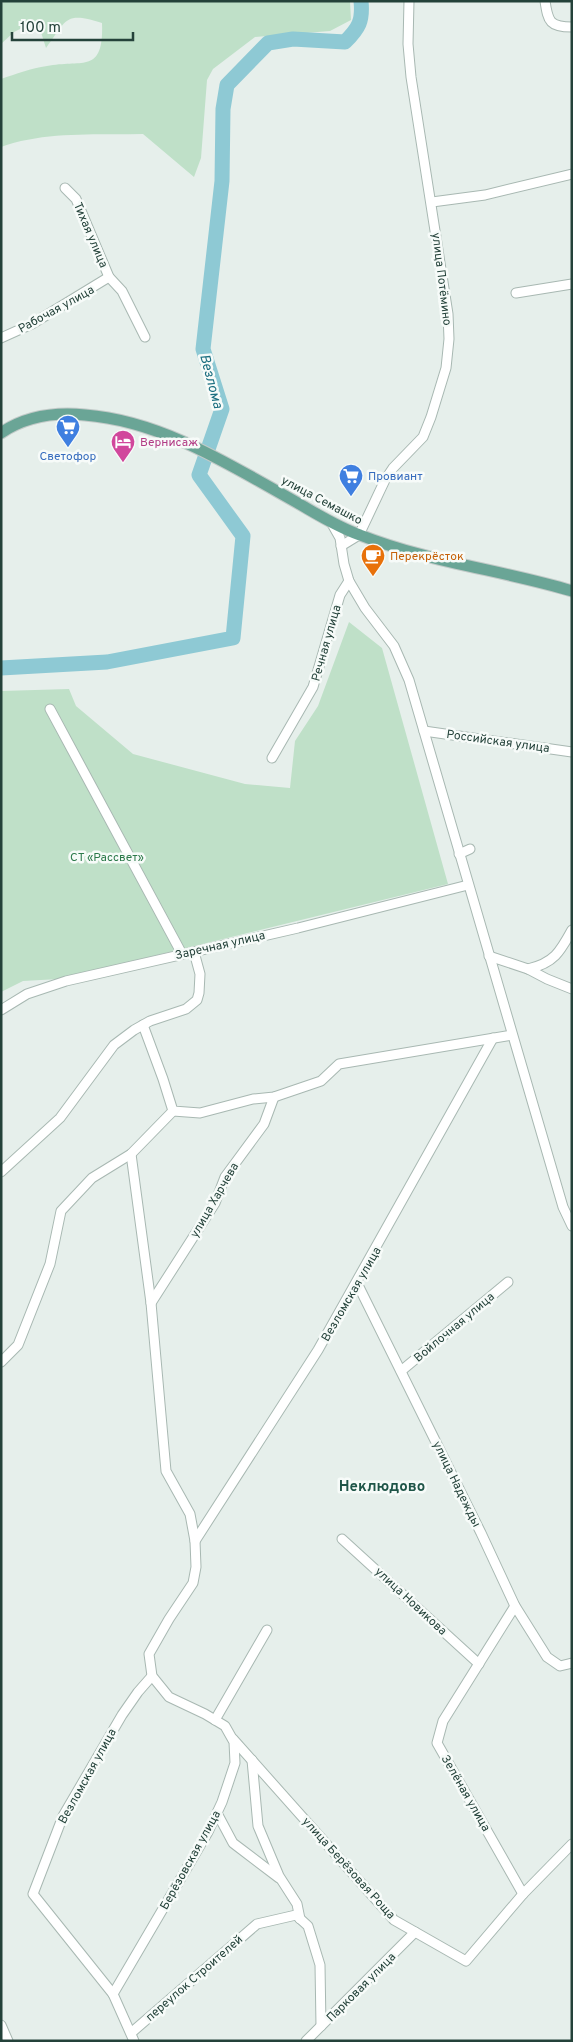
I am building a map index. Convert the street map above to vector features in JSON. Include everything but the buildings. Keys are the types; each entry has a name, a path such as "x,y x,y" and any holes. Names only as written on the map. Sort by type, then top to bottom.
{"main road":[{"name":"улица Семашко","path":"1,433 31,419 60,414 102,417 131,423 183,442 238,469 331,522 358,535 394,548 511,574 572,591"}],"street":[{"name":"улица Потёмино","path":"358,535 385,480 423,437 431,418 446,368 449,339 448,314 432,202 411,77 408,44 409,1"},
{"path":"545,1 547,17 555,26 572,27"},
{"path":"432,202 485,195 572,174"},
{"name":"Тихая улица","path":"65,188 76,199 109,277 122,291 145,337"},
{"name":"Рабочая улица","path":"1,338 32,324 109,277"},
{"path":"516,293 572,284"},
{"path":"331,522 340,538 349,581 365,608 394,646 402,661 563,1207 572,1226"},
{"path":"342,546 358,535"},
{"name":"Речная улица","path":"272,758 313,687 340,595 349,581"},
{"path":"50,709 182,954"},
{"name":"Российская улица","path":"424,731 572,752"},
{"path":"459,854 470,849"},
{"name":"Заречная улица","path":"1,1010 27,994 66,981 194,952 468,884"},
{"path":"528,969 549,962 557,954 572,930"},
{"path":"1,1172 60,1118 110,1048 143,1025 186,1009 197,1000 200,974 194,952"},
{"path":"489,956 528,969 547,979 572,988"},
{"path":"143,1025 173,1111"},
{"path":"1,1362 18,1345 50,1264 61,1210 92,1178 131,1154 173,1111 200,1113 253,1099 274,1097 321,1081 339,1064 512,1035"},
{"name":"Везломская улица","path":"195,1541 318,1350 493,1038"},
{"name":"улица Харчева","path":"151,1303 215,1203 225,1177 264,1124 274,1097"},
{"path":"131,1154 151,1303 166,1471 190,1514 195,1541 196,1567 193,1583 149,1654 152,1676 169,1696 225,1726 230,1735"},
{"name":"Войлочная улица","path":"401,1371 508,1282"},
{"name":"улица Надежды","path":"357,1283 515,1606 547,1657 560,1666 572,1662"},
{"name":"улица Новикова","path":"342,1539 479,1664"},
{"name":"Зелёная улица","path":"515,1606 443,1721 437,1743 523,1894"},
{"path":"215,1720 267,1630"},
{"name":"Везломская улица","path":"113,1994 33,1894 63,1816 122,1715 152,1676"},
{"name":"улица Берёзовая Роща","path":"230,1735 394,1920 466,1961 523,1894"},
{"name":"Берёзовская улица","path":"113,1994 208,1832 217,1813 235,1763 234,1742 230,1735"},
{"path":"252,1760 258,1826 281,1879 297,1904 300,1919 308,1926 320,1965 320,2026"},
{"path":"217,1813 233,1843 281,1879"},
{"path":"523,1894 572,1844"},
{"name":"переулок Строителей","path":"132,2037 257,1924 296,1915 300,1919"},
{"name":"Парковая улица","path":"306,2041 415,1932"},
{"path":"113,1994 132,2037"},
{"path":"1,2025 5,2038"}],"green space":[{"path":"4,1 350,1 351,20 330,31 255,37 213,69 207,80 201,158 194,177 143,134 53,136 35,138 1,147 1,79 41,67 88,61 95,58 102,39 102,23 90,19 73,18 63,25 46,48 39,26 32,23 14,32 1,44 1,5"},
{"name":"СТ «Рассвет»","path":"349,622 382,648 448,884 59,979 23,981 1,992 1,691 69,689 76,706 133,754 245,784 290,788 295,741 318,706"}],"waterway":[{"name":"Везлома","path":"1,668 107,662 233,638 243,536 199,475 222,409 203,349 222,181 223,109 227,85 268,43 293,39 345,42 354,32 361,19 361,1"}],"place":[{"name":"Светофор","path":"68,448"},
{"name":"Вернисаж","path":"123,463"},
{"name":"Провиант","path":"351,497"},
{"name":"Перекрёсток","path":"373,577"}],"district":[{"name":"Неклюдово","path":"382,1486"}]}
